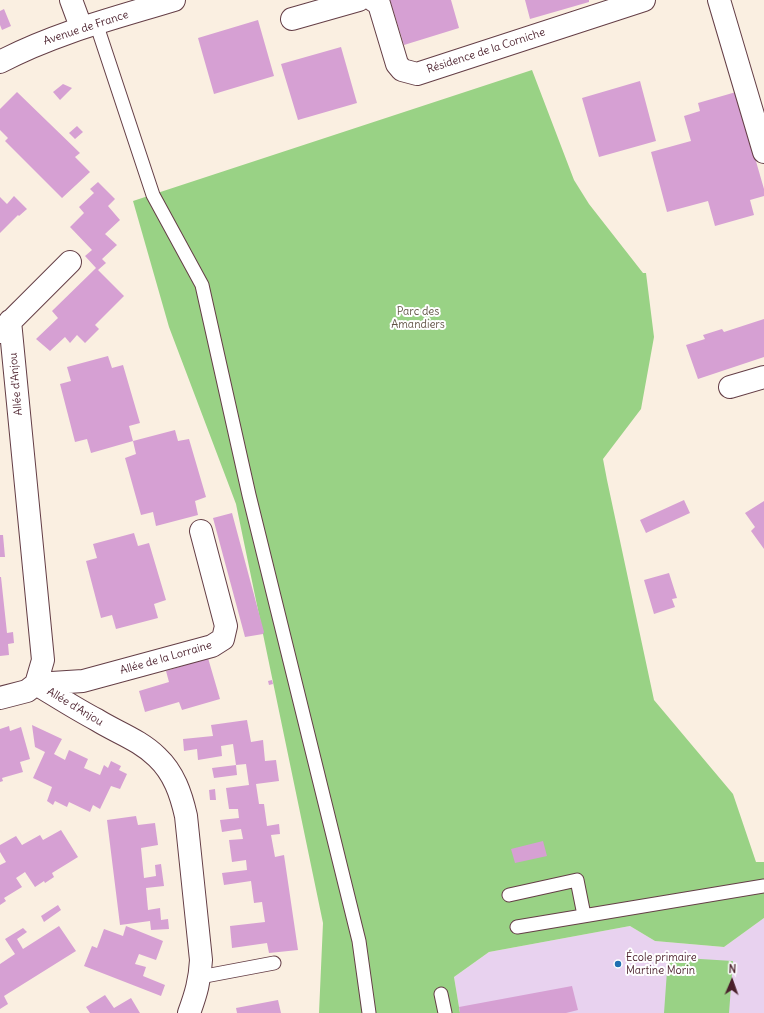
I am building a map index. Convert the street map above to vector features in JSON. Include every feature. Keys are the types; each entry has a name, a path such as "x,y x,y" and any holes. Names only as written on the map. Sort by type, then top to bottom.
{"street":[{"path":"71,0 89,25"},
{"path":"292,19 359,0"},
{"name":"Résidence de la Corniche","path":"373,0 379,4 397,64 402,70 417,74 644,0"},
{"path":"720,0 764,152"},
{"name":"Avenue de France","path":"0,62 25,48 89,25 169,1"},
{"name":"Allée d'Anjou","path":"70,262 5,327 44,660 36,684 96,720 142,745 157,757 171,776 180,793 186,816 201,960 198,987 189,1013"},
{"path":"730,387 764,377"},
{"name":"Allée de la Lorraine","path":"0,698 27,690 36,684 83,681 212,646 223,639 226,626 201,532"}],"lane":[{"path":"89,25 153,195 202,285 249,495 359,941 370,1013"},
{"path":"509,895 577,880 584,915"},
{"path":"517,927 764,886"},
{"path":"200,976 274,963"},
{"path":"441,994 445,1013"}],"shaded area":[{"name":"École primaire Martine Morin","path":"764,918 764,1013 460,1013 454,977 489,952 630,926 655,941 724,947"}],"green space":[{"name":"Parc des Amandiers","path":"532,70 574,180 589,204 643,273 646,273 654,337 641,409 603,459 654,700 733,794 756,862 764,862 764,918 724,947 655,941 630,926 489,952 454,977 460,1013 319,1013 323,923 236,504 169,327 133,201"},
{"path":"668,957 733,961 729,1013 664,1013"}],"building":[{"path":"390,0 451,0 459,28 404,45"},
{"path":"525,0 589,0 589,2 530,19"},
{"path":"4,9 11,26 2,30 0,25 0,11"},
{"path":"258,20 274,76 214,94 198,38"},
{"path":"341,47 357,103 298,120 281,64"},
{"path":"640,81 656,141 599,157 582,98"},
{"path":"63,84 72,88 60,100 53,92"},
{"path":"17,92 80,153 75,157 90,172 62,198 5,141 8,138 0,130 0,109"},
{"path":"736,92 764,189 764,196 750,200 754,215 715,226 708,201 667,212 651,152 691,141 684,116 700,111 698,103"},
{"path":"77,126 83,132 75,139 69,133"},
{"path":"98,182 115,199 108,206 120,220 105,234 117,245 102,259 106,263 98,270 124,296 95,325 99,329 85,343 77,335 70,343 65,337 50,351 36,339 58,318 52,311 96,268 85,256 92,250 70,227 84,213 79,207 94,193 90,189"},
{"path":"14,196 27,209 19,216 18,215 0,233 0,197 7,204"},
{"path":"764,319 764,357 698,379 686,345 705,339 703,335 722,329 724,332"},
{"path":"108,356 112,368 123,365 140,423 129,426 133,441 91,453 87,439 75,442 60,384 71,381 67,367"},
{"path":"175,430 178,441 189,439 206,497 195,501 198,515 156,526 153,512 141,515 125,458 136,454 133,441"},
{"path":"684,500 690,513 646,533 640,520"},
{"path":"764,501 764,549 751,531 755,527 745,513"},
{"path":"232,513 264,632 263,634 245,637 213,518"},
{"path":"134,533 138,546 149,543 166,600 154,604 158,618 116,629 112,615 101,618 86,561 97,558 93,544"},
{"path":"0,535 3,535 5,557 0,557"},
{"path":"669,573 677,598 672,599 675,607 654,614 644,580"},
{"path":"0,577 7,633 13,632 14,643 8,644 9,655 0,656"},
{"path":"208,658 220,699 182,710 179,702 145,712 139,691 169,682 166,671"},
{"path":"272,680 273,684 269,685 268,681"},
{"path":"247,720 251,742 263,740 265,761 276,760 279,781 256,784 259,804 264,804 267,826 279,824 280,834 271,835 275,857 284,855 298,950 269,953 267,943 232,948 230,926 265,922 262,902 254,903 251,881 224,885 222,873 247,870 246,860 232,862 229,840 243,839 241,829 222,832 220,820 239,818 238,809 229,809 226,788 249,785 246,764 236,765 233,744 221,746 222,756 198,760 197,749 184,751 183,739 213,736 211,725"},
{"path":"32,725 62,739 54,754 65,760 69,750 88,759 84,768 100,775 104,765 108,768 111,761 121,766 119,770 127,774 120,789 111,786 100,809 93,805 90,812 69,802 67,807 55,801 53,805 47,801 52,787 33,778 45,752 35,747"},
{"path":"9,726 10,731 21,727 30,759 20,762 23,772 2,778 3,781 0,782 0,729"},
{"path":"236,765 237,775 214,778 212,768"},
{"path":"215,789 216,800 210,800 209,790"},
{"path":"136,816 138,825 155,823 158,845 141,848 144,878 156,876 155,865 161,864 164,886 146,888 148,910 160,908 161,920 168,919 169,929 151,930 150,921 120,925 107,820"},
{"path":"61,830 78,857 52,873 54,877 35,887 25,872 16,878 22,887 4,898 6,901 0,905 0,865 6,862 0,852 0,845 16,836 22,845 40,835 43,840"},
{"path":"543,841 547,856 515,863 511,849"},
{"path":"58,905 61,910 44,922 41,916"},
{"path":"59,926 76,951 4,996 8,1004 0,1009 0,964 15,954 5,939 23,928 27,932 17,939 23,949"},
{"path":"126,926 163,941 156,960 139,954 135,964 146,967 143,976 165,985 161,996 84,966 92,946 97,948 104,929 123,936"},
{"path":"572,986 578,1010 566,1013 460,1013 459,1007"},
{"path":"105,995 114,1008 131,998 140,1013 90,1013 86,1007"},
{"path":"278,1000 281,1013 237,1013 236,1008"}],"place":[{"name":"École primaire Martine Morin","path":"618,964"}]}
